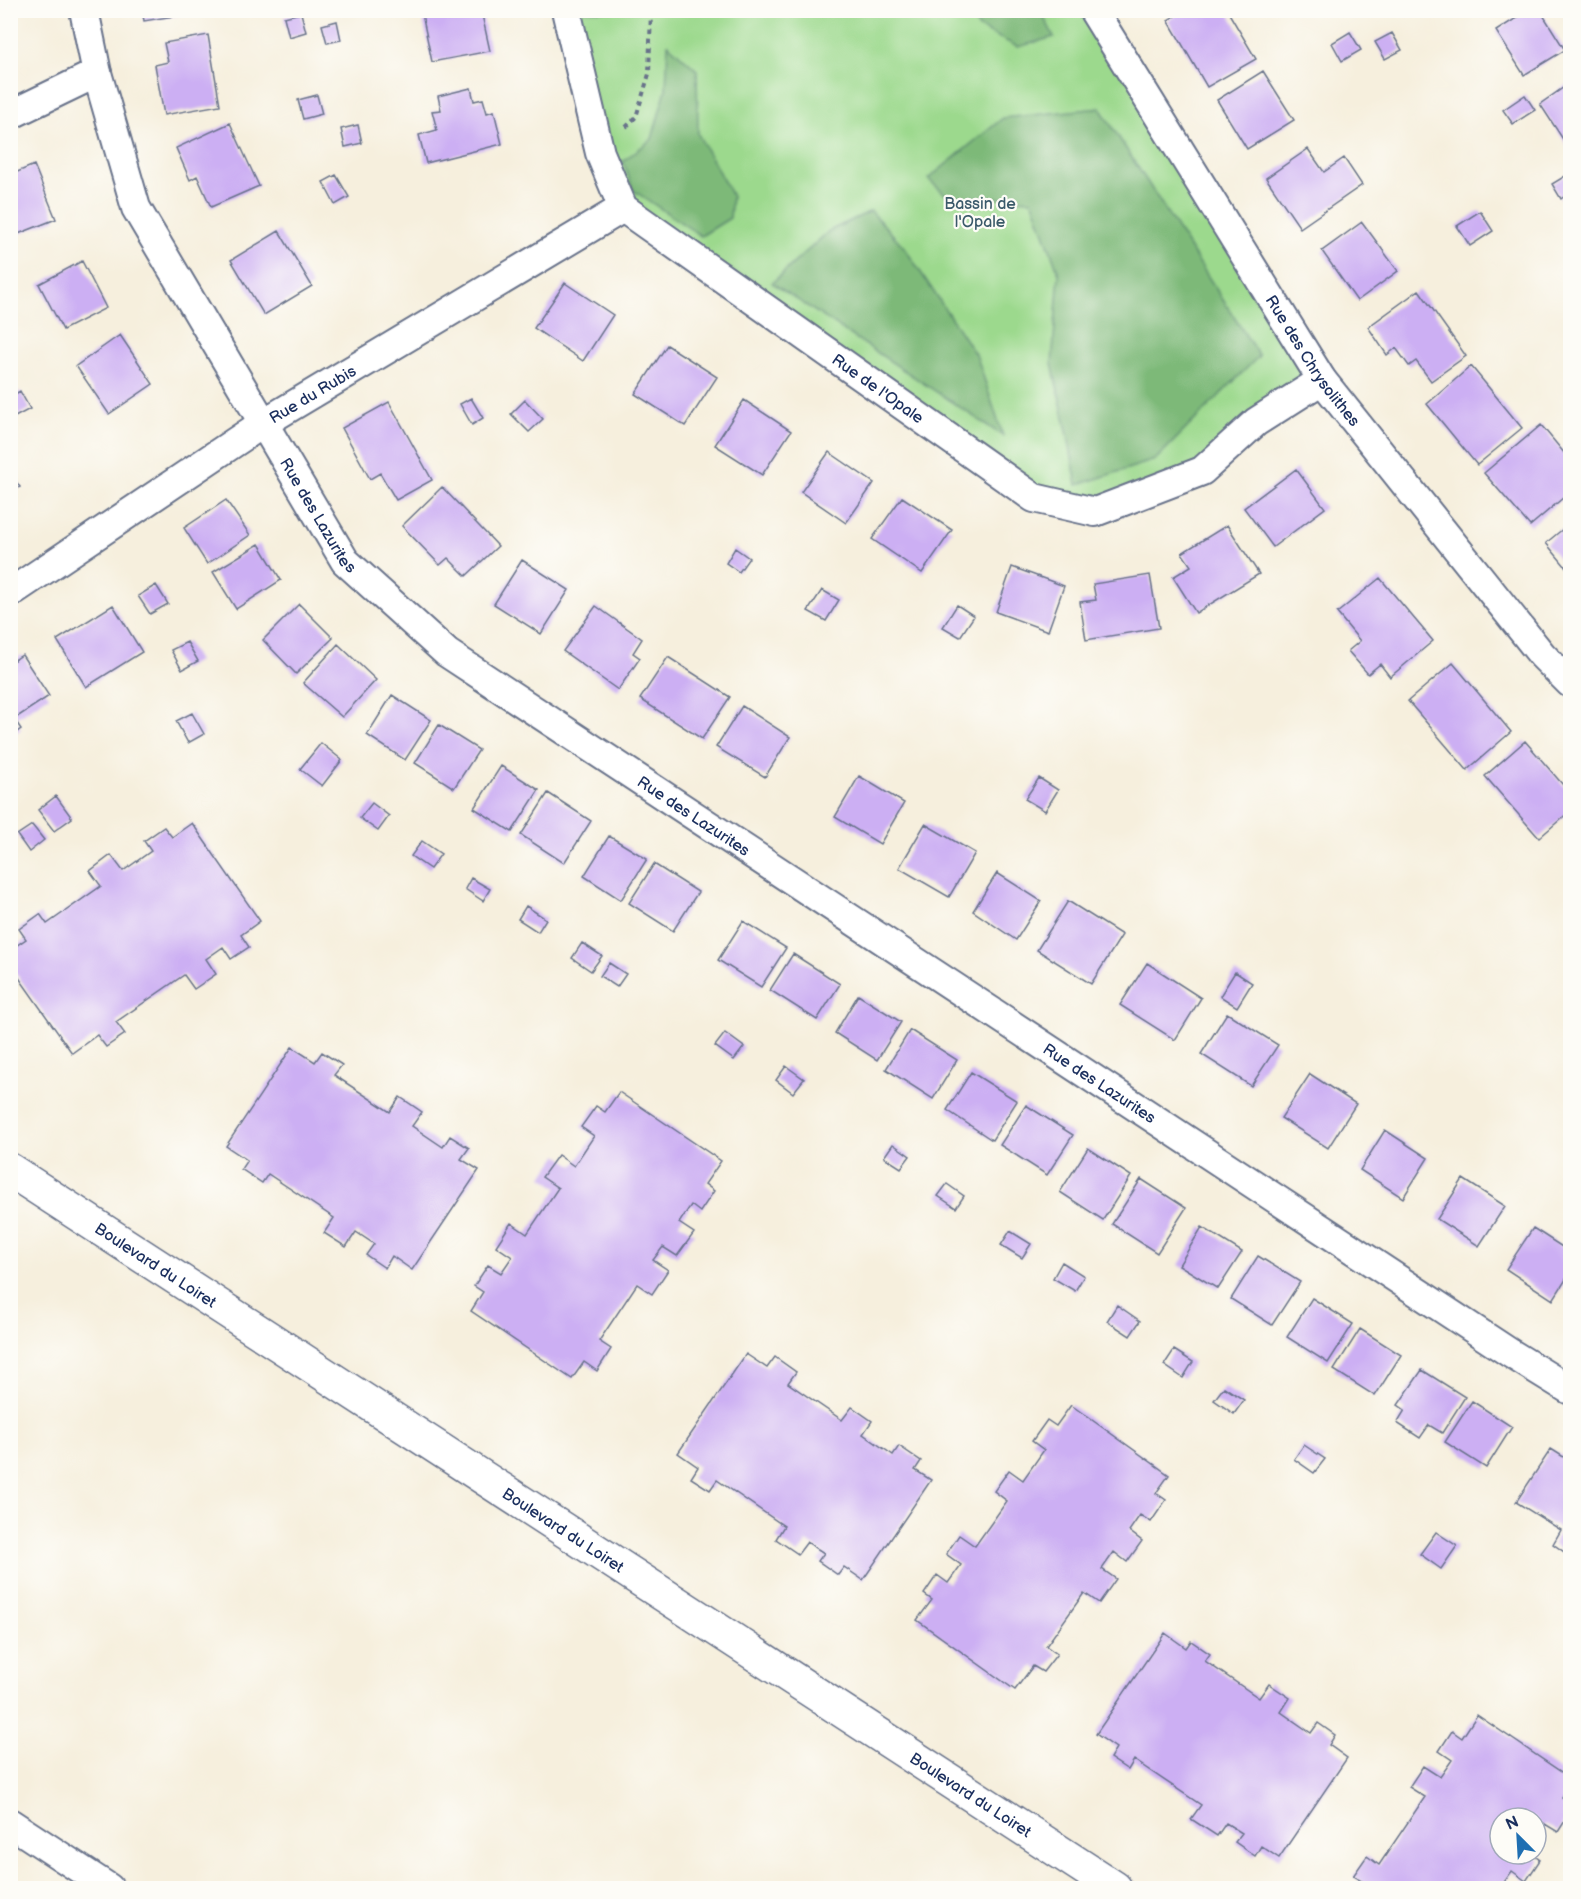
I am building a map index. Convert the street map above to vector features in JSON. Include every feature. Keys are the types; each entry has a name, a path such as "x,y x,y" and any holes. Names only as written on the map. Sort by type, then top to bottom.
{"street":[{"name":"Rue des Lazurites","path":"84,10 97,74 136,208 345,561 447,653 1500,1347 1570,1390"},
{"path":"566,10 600,153 623,208"},
{"name":"Rue des Chrysolithes","path":"1093,10 1322,380 1542,655 1570,683"},
{"path":"10,115 97,74"},
{"name":"Rue de l'Opale","path":"623,208 1034,498 1095,512 1202,471 1256,422 1322,380"},
{"name":"Rue du Rubis","path":"10,593 262,424 623,208"},
{"name":"Boulevard du Loiret","path":"10,1170 1115,1888"},
{"path":"10,1823 109,1888"}],"path":[{"path":"600,153 636,117 649,74 651,10"}],"green space":[{"name":"Bassin de l'Opale","path":"566,11 1093,11 1322,380 1202,471 1095,512 1034,498 623,208"},
{"path":"968,11 1041,11 1054,37 1018,47 979,28"},
{"path":"668,44 697,70 698,134 732,196 730,218 701,236 633,190 623,161 652,139 666,89"},
{"path":"1100,108 1259,356 1155,460 1077,485 1052,364 1059,274 1032,200 947,196 928,179 1003,118"},
{"path":"871,211 904,247 977,357 1003,436 772,283 829,231"}],"building":[{"path":"142,10 198,10 198,12 144,21"},
{"path":"438,10 481,10 490,51 432,62 422,14"},
{"path":"1185,10 1227,10 1256,59 1207,87 1168,20"},
{"path":"1529,10 1540,10 1565,50 1524,75 1496,31"},
{"path":"301,13 306,32 289,37 284,17"},
{"path":"337,21 341,40 327,43 322,25"},
{"path":"1350,32 1361,50 1342,61 1332,43"},
{"path":"1392,33 1402,50 1385,59 1375,42"},
{"path":"208,35 220,105 164,115 155,65 168,62 164,43"},
{"path":"1263,71 1294,120 1247,149 1217,100"},
{"path":"1570,83 1570,150 1540,104"},
{"path":"471,88 474,101 483,99 487,113 494,111 502,144 426,163 419,135 437,130 432,111 441,110 438,96"},
{"path":"317,95 322,114 303,119 298,100"},
{"path":"1525,95 1535,110 1513,124 1503,110"},
{"path":"230,123 259,186 211,207 197,176 190,180 176,148"},
{"path":"358,125 362,143 345,147 341,129"},
{"path":"1308,149 1324,172 1344,158 1362,185 1300,228 1266,178"},
{"path":"34,165 56,219 13,236 10,231 10,175"},
{"path":"1570,173 1570,192 1561,199 1552,184"},
{"path":"336,175 349,197 335,205 323,182"},
{"path":"1480,211 1493,231 1470,246 1457,226"},
{"path":"1362,222 1398,271 1357,301 1322,251"},
{"path":"279,231 312,286 264,315 231,260"},
{"path":"82,261 106,308 63,330 39,284"},
{"path":"565,283 613,315 583,361 534,328"},
{"path":"1419,290 1466,356 1431,381 1416,361 1409,366 1396,348 1387,355 1368,327"},
{"path":"120,335 153,384 109,414 76,366"},
{"path":"667,345 717,377 685,426 635,394"},
{"path":"1471,366 1522,428 1477,465 1427,404"},
{"path":"20,391 30,409 13,418 10,414 10,397"},
{"path":"471,398 483,418 472,425 460,404"},
{"path":"525,400 543,419 529,432 511,414"},
{"path":"744,400 791,431 762,475 715,445"},
{"path":"389,402 432,480 396,500 380,473 370,479 342,428"},
{"path":"1541,425 1570,460 1570,492 1530,526 1484,473"},
{"path":"829,452 874,483 846,523 801,492"},
{"path":"1296,469 1325,508 1273,547 1244,508"},
{"path":"10,473 20,487 10,493"},
{"path":"442,487 498,546 466,576 448,558 440,565 402,526"},
{"path":"902,497 952,530 922,573 872,539"},
{"path":"226,500 250,535 207,564 184,528"},
{"path":"1570,523 1570,572 1546,543"},
{"path":"1227,525 1259,574 1196,613 1173,577 1191,566 1182,553"},
{"path":"259,544 281,580 236,609 213,572"},
{"path":"735,548 749,558 739,572 726,563"},
{"path":"522,560 569,590 541,634 494,604"},
{"path":"1012,567 1064,586 1048,631 996,612"},
{"path":"1150,575 1159,628 1086,640 1080,602 1096,600 1093,584"},
{"path":"1380,578 1433,641 1390,677 1380,664 1368,674 1348,651 1360,641 1337,613"},
{"path":"156,585 168,604 150,614 138,596"},
{"path":"822,590 839,600 826,621 808,611"},
{"path":"299,604 333,638 296,674 263,640"},
{"path":"113,605 142,652 86,687 57,640"},
{"path":"957,605 974,616 960,637 943,627"},
{"path":"596,606 642,639 633,653 640,658 618,690 563,651"},
{"path":"187,642 198,661 182,670 171,650"},
{"path":"338,644 376,680 342,717 303,683"},
{"path":"22,655 49,696 14,719 21,729 10,737 10,663"},
{"path":"668,657 730,697 702,739 640,699"},
{"path":"1453,663 1511,732 1467,770 1408,701"},
{"path":"392,695 431,720 405,760 367,735"},
{"path":"742,706 790,737 765,777 716,747"},
{"path":"192,713 204,734 188,743 176,721"},
{"path":"439,725 479,750 454,788 415,763"},
{"path":"1525,741 1570,793 1570,811 1539,838 1485,776"},
{"path":"321,743 342,760 322,786 300,769"},
{"path":"501,766 539,790 512,832 474,808"},
{"path":"859,776 904,803 880,844 835,817"},
{"path":"1039,778 1058,790 1045,811 1025,799"},
{"path":"548,793 591,821 564,863 521,835"},
{"path":"56,796 72,818 54,831 38,810"},
{"path":"372,803 389,816 378,831 360,818"},
{"path":"192,823 260,921 241,935 249,947 231,959 223,947 206,959 216,974 194,989 184,975 116,1022 125,1034 106,1047 97,1035 72,1053 10,965 10,950 26,939 19,929 40,914 47,924 101,886 90,871 111,855 123,871 151,851 144,841 164,827 172,837"},
{"path":"925,824 975,853 949,897 899,868"},
{"path":"32,825 44,840 29,852 17,835"},
{"path":"609,836 647,859 621,900 584,876"},
{"path":"422,841 441,854 430,869 411,856"},
{"path":"654,864 698,892 673,931 629,903"},
{"path":"997,873 1041,901 1016,940 973,911"},
{"path":"471,878 490,889 483,901 465,889"},
{"path":"1068,901 1122,935 1091,984 1037,950"},
{"path":"526,906 546,919 538,932 518,919"},
{"path":"743,921 786,948 761,987 718,960"},
{"path":"582,943 602,956 591,971 572,958"},
{"path":"793,954 840,984 817,1020 770,990"},
{"path":"609,963 626,974 617,987 600,976"},
{"path":"1147,963 1201,998 1175,1040 1120,1005"},
{"path":"1235,972 1252,983 1237,1007 1220,996"},
{"path":"858,995 901,1022 877,1060 835,1033"},
{"path":"1227,1013 1278,1045 1251,1086 1201,1054"},
{"path":"910,1030 957,1060 933,1099 886,1069"},
{"path":"725,1033 744,1047 734,1060 715,1046"},
{"path":"292,1047 315,1062 322,1052 342,1065 334,1075 390,1112 400,1097 422,1112 412,1126 443,1147 450,1136 469,1148 461,1159 479,1170 412,1270 392,1256 385,1268 366,1255 374,1244 356,1232 346,1247 324,1233 334,1218 268,1174 262,1183 241,1169 247,1160 226,1146"},
{"path":"786,1066 804,1079 793,1093 776,1080"},
{"path":"971,1072 1017,1101 992,1140 947,1110"},
{"path":"1310,1074 1356,1104 1328,1148 1281,1118"},
{"path":"619,1092 721,1161 705,1184 714,1191 700,1212 691,1205 679,1223 694,1233 677,1256 663,1247 653,1260 668,1270 652,1294 637,1284 599,1341 611,1349 597,1371 584,1362 572,1379 471,1311 483,1292 474,1286 488,1265 501,1273 512,1257 496,1246 511,1223 527,1234 558,1188 542,1177 558,1155 574,1166 594,1136 581,1127 596,1106 605,1112"},
{"path":"1026,1105 1073,1135 1047,1175 1000,1145"},
{"path":"1385,1130 1428,1158 1403,1198 1360,1170"},
{"path":"893,1144 910,1156 901,1168 884,1157"},
{"path":"1088,1148 1131,1176 1103,1220 1060,1192"},
{"path":"1141,1179 1186,1208 1157,1253 1112,1224"},
{"path":"1463,1179 1505,1206 1479,1246 1437,1219"},
{"path":"947,1184 964,1196 956,1208 938,1196"},
{"path":"1202,1227 1242,1252 1218,1289 1179,1265"},
{"path":"1533,1228 1570,1252 1570,1273 1553,1300 1506,1269"},
{"path":"1010,1231 1031,1244 1022,1258 1001,1245"},
{"path":"1258,1256 1300,1282 1272,1325 1231,1299"},
{"path":"1062,1262 1084,1276 1075,1291 1053,1278"},
{"path":"1312,1298 1353,1324 1328,1363 1287,1337"},
{"path":"1117,1305 1140,1321 1130,1336 1107,1321"},
{"path":"1360,1329 1401,1355 1375,1396 1334,1370"},
{"path":"1174,1350 1193,1362 1183,1378 1164,1365"},
{"path":"746,1354 767,1368 775,1357 796,1372 788,1383 842,1420 852,1407 872,1421 863,1434 893,1455 899,1446 921,1461 915,1470 931,1480 863,1580 844,1567 838,1575 818,1561 824,1553 807,1542 798,1554 776,1539 784,1526 717,1480 710,1490 691,1478 698,1467 678,1453"},
{"path":"1422,1370 1465,1397 1442,1433 1429,1425 1420,1438 1397,1423 1405,1410 1398,1405"},
{"path":"1224,1387 1244,1400 1234,1414 1214,1400"},
{"path":"1472,1401 1512,1427 1486,1468 1445,1442"},
{"path":"1071,1405 1169,1475 1156,1493 1166,1500 1151,1522 1140,1515 1129,1531 1142,1541 1127,1562 1114,1552 1102,1569 1116,1579 1099,1603 1084,1593 1046,1646 1057,1654 1043,1672 1033,1666 1015,1690 917,1620 932,1600 924,1594 937,1575 948,1583 961,1565 946,1554 959,1535 975,1546 1007,1501 994,1491 1009,1470 1023,1480 1044,1450 1032,1441 1047,1420 1056,1426"},
{"path":"1304,1445 1325,1459 1314,1473 1294,1459"},
{"path":"1551,1449 1570,1461 1570,1556 1553,1544 1561,1530 1516,1502"},
{"path":"1436,1532 1457,1546 1441,1569 1420,1554"},
{"path":"1165,1633 1186,1648 1191,1641 1210,1654 1205,1661 1259,1698 1269,1684 1290,1698 1281,1712 1311,1733 1318,1723 1335,1735 1329,1745 1347,1758 1279,1858 1261,1846 1255,1856 1235,1842 1242,1833 1226,1823 1217,1836 1191,1819 1201,1805 1134,1760 1128,1770 1110,1758 1116,1748 1096,1734"},
{"path":"1477,1715 1570,1778 1570,1786 1562,1798 1570,1804 1570,1813 1558,1832 1548,1826 1548,1806 1488,1806 1488,1866 1536,1866 1526,1881 1512,1871 1500,1888 1359,1888 1363,1882 1353,1876 1367,1856 1379,1865 1425,1797 1409,1787 1423,1766 1440,1777 1452,1760 1439,1751 1452,1731 1462,1738"}]}
